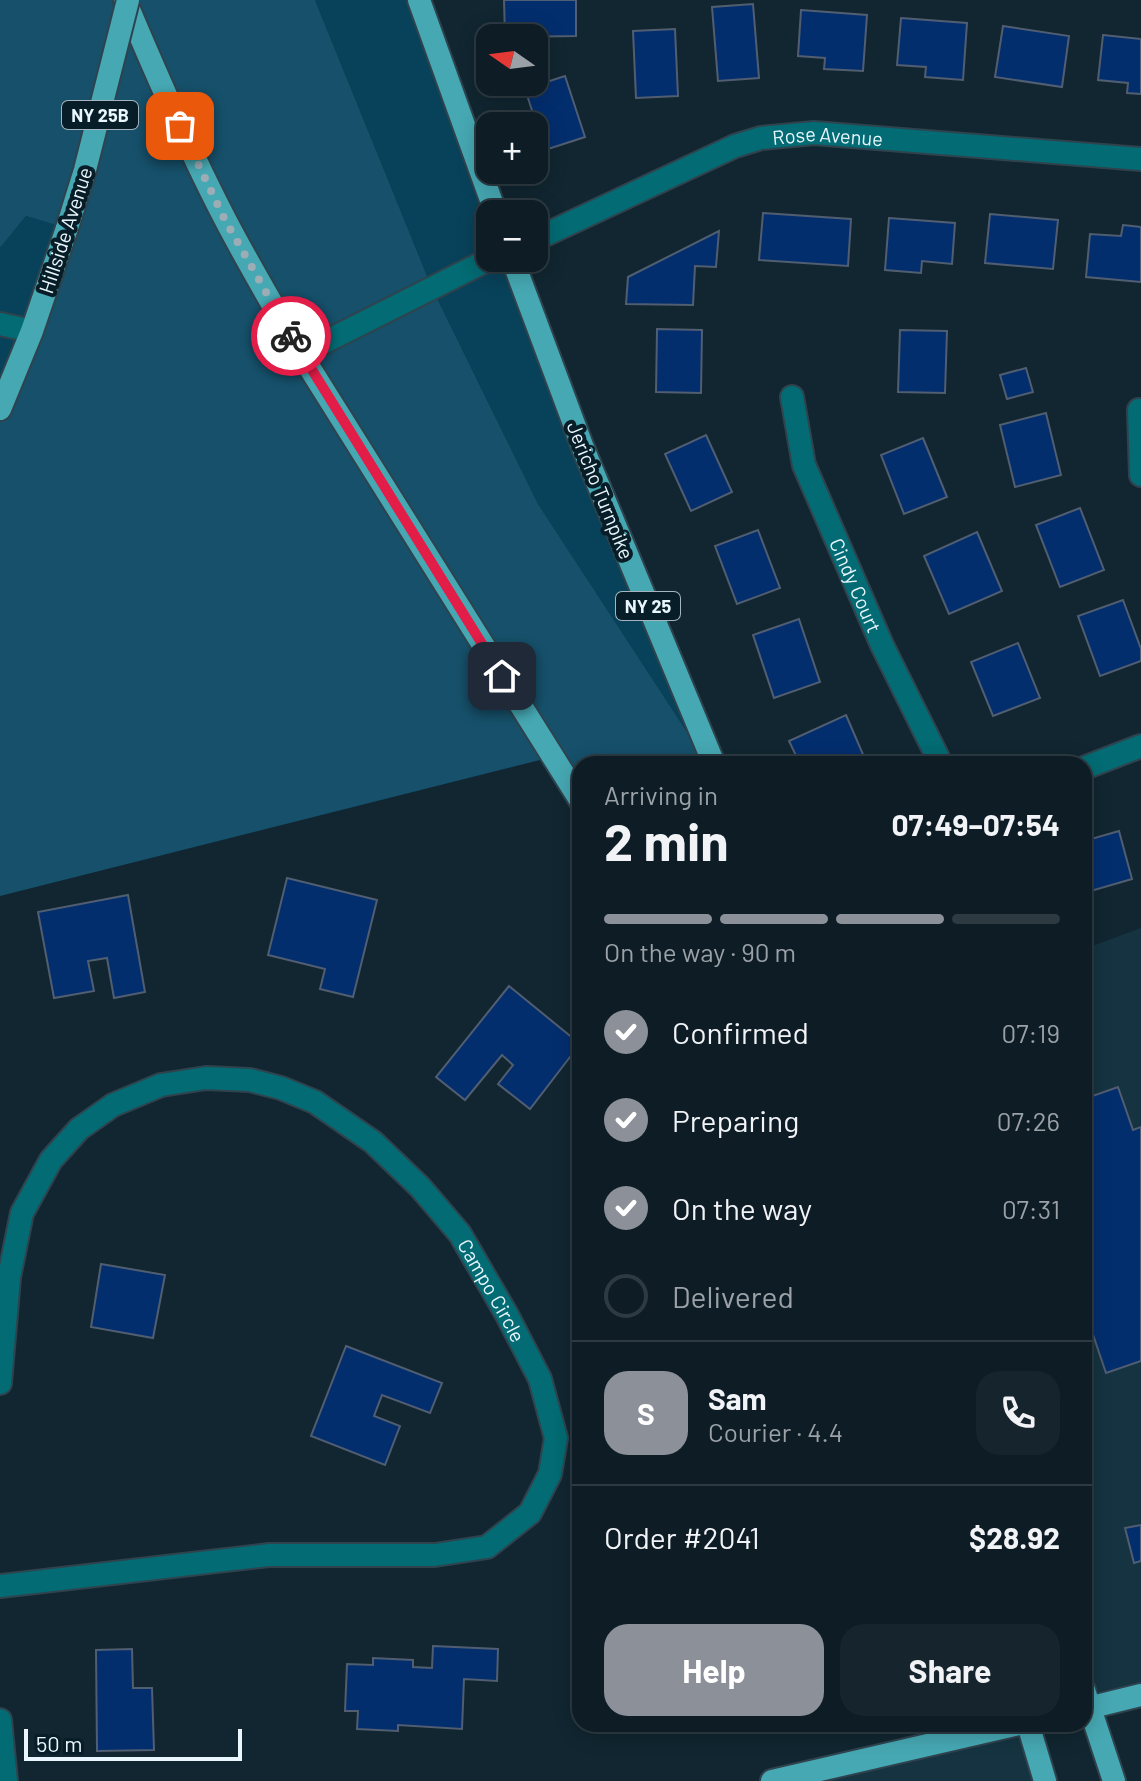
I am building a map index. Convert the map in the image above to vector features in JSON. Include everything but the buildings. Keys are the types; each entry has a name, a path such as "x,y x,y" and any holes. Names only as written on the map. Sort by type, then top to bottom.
{"main road":[{"name":"Hillside Avenue","path":"0,409 32,331 67,228 85,170 127,0"},
{"path":"127,0 174,112 225,220 301,354 572,787"},
{"path":"419,0 491,200"},
{"name":"Jericho Turnpike","path":"517,272 583,448 711,756"},
{"path":"1092,1702 1139,1697"},
{"path":"1092,1720 1114,1781"},
{"path":"772,1781 984,1732"},
{"path":"1030,1732 1045,1781"}],"street":[{"name":"Rose Avenue","path":"548,233 735,146 761,138 814,133 1141,159"},
{"path":"301,354 476,266"},
{"path":"0,324 32,331"},
{"name":"Cindy Court","path":"792,397 804,465 882,645 937,756"},
{"path":"1139,410 1141,475"},
{"path":"1092,765 1141,746"},
{"name":"Campo Circle","path":"0,1383 9,1277 22,1213 51,1160 79,1129 113,1105 161,1085 206,1078 250,1080 315,1102 373,1142 420,1187 460,1234 507,1315 540,1379 556,1438 550,1474 530,1513 487,1547 435,1555 269,1555 0,1586"},
{"path":"0,1720 6,1781"}],"shaded area":[{"path":"0,0 315,0 432,288 538,504 703,756 572,756 572,788 552,757 0,896 0,409 66,228 26,216 0,248"},
{"path":"315,0 419,0 476,172 476,184 480,184 485,200 476,200 476,272 517,272 705,756 538,504 432,288"},
{"path":"26,216 67,228 0,409 0,248"},
{"path":"1141,928 1141,1695 1092,1707 1092,946"},
{"path":"984,1732 1023,1732 1045,1781 772,1781"}],"way so far":[{"path":"180,126 225,220 291,336"}],"route":[{"path":"291,336 502,676"}]}
